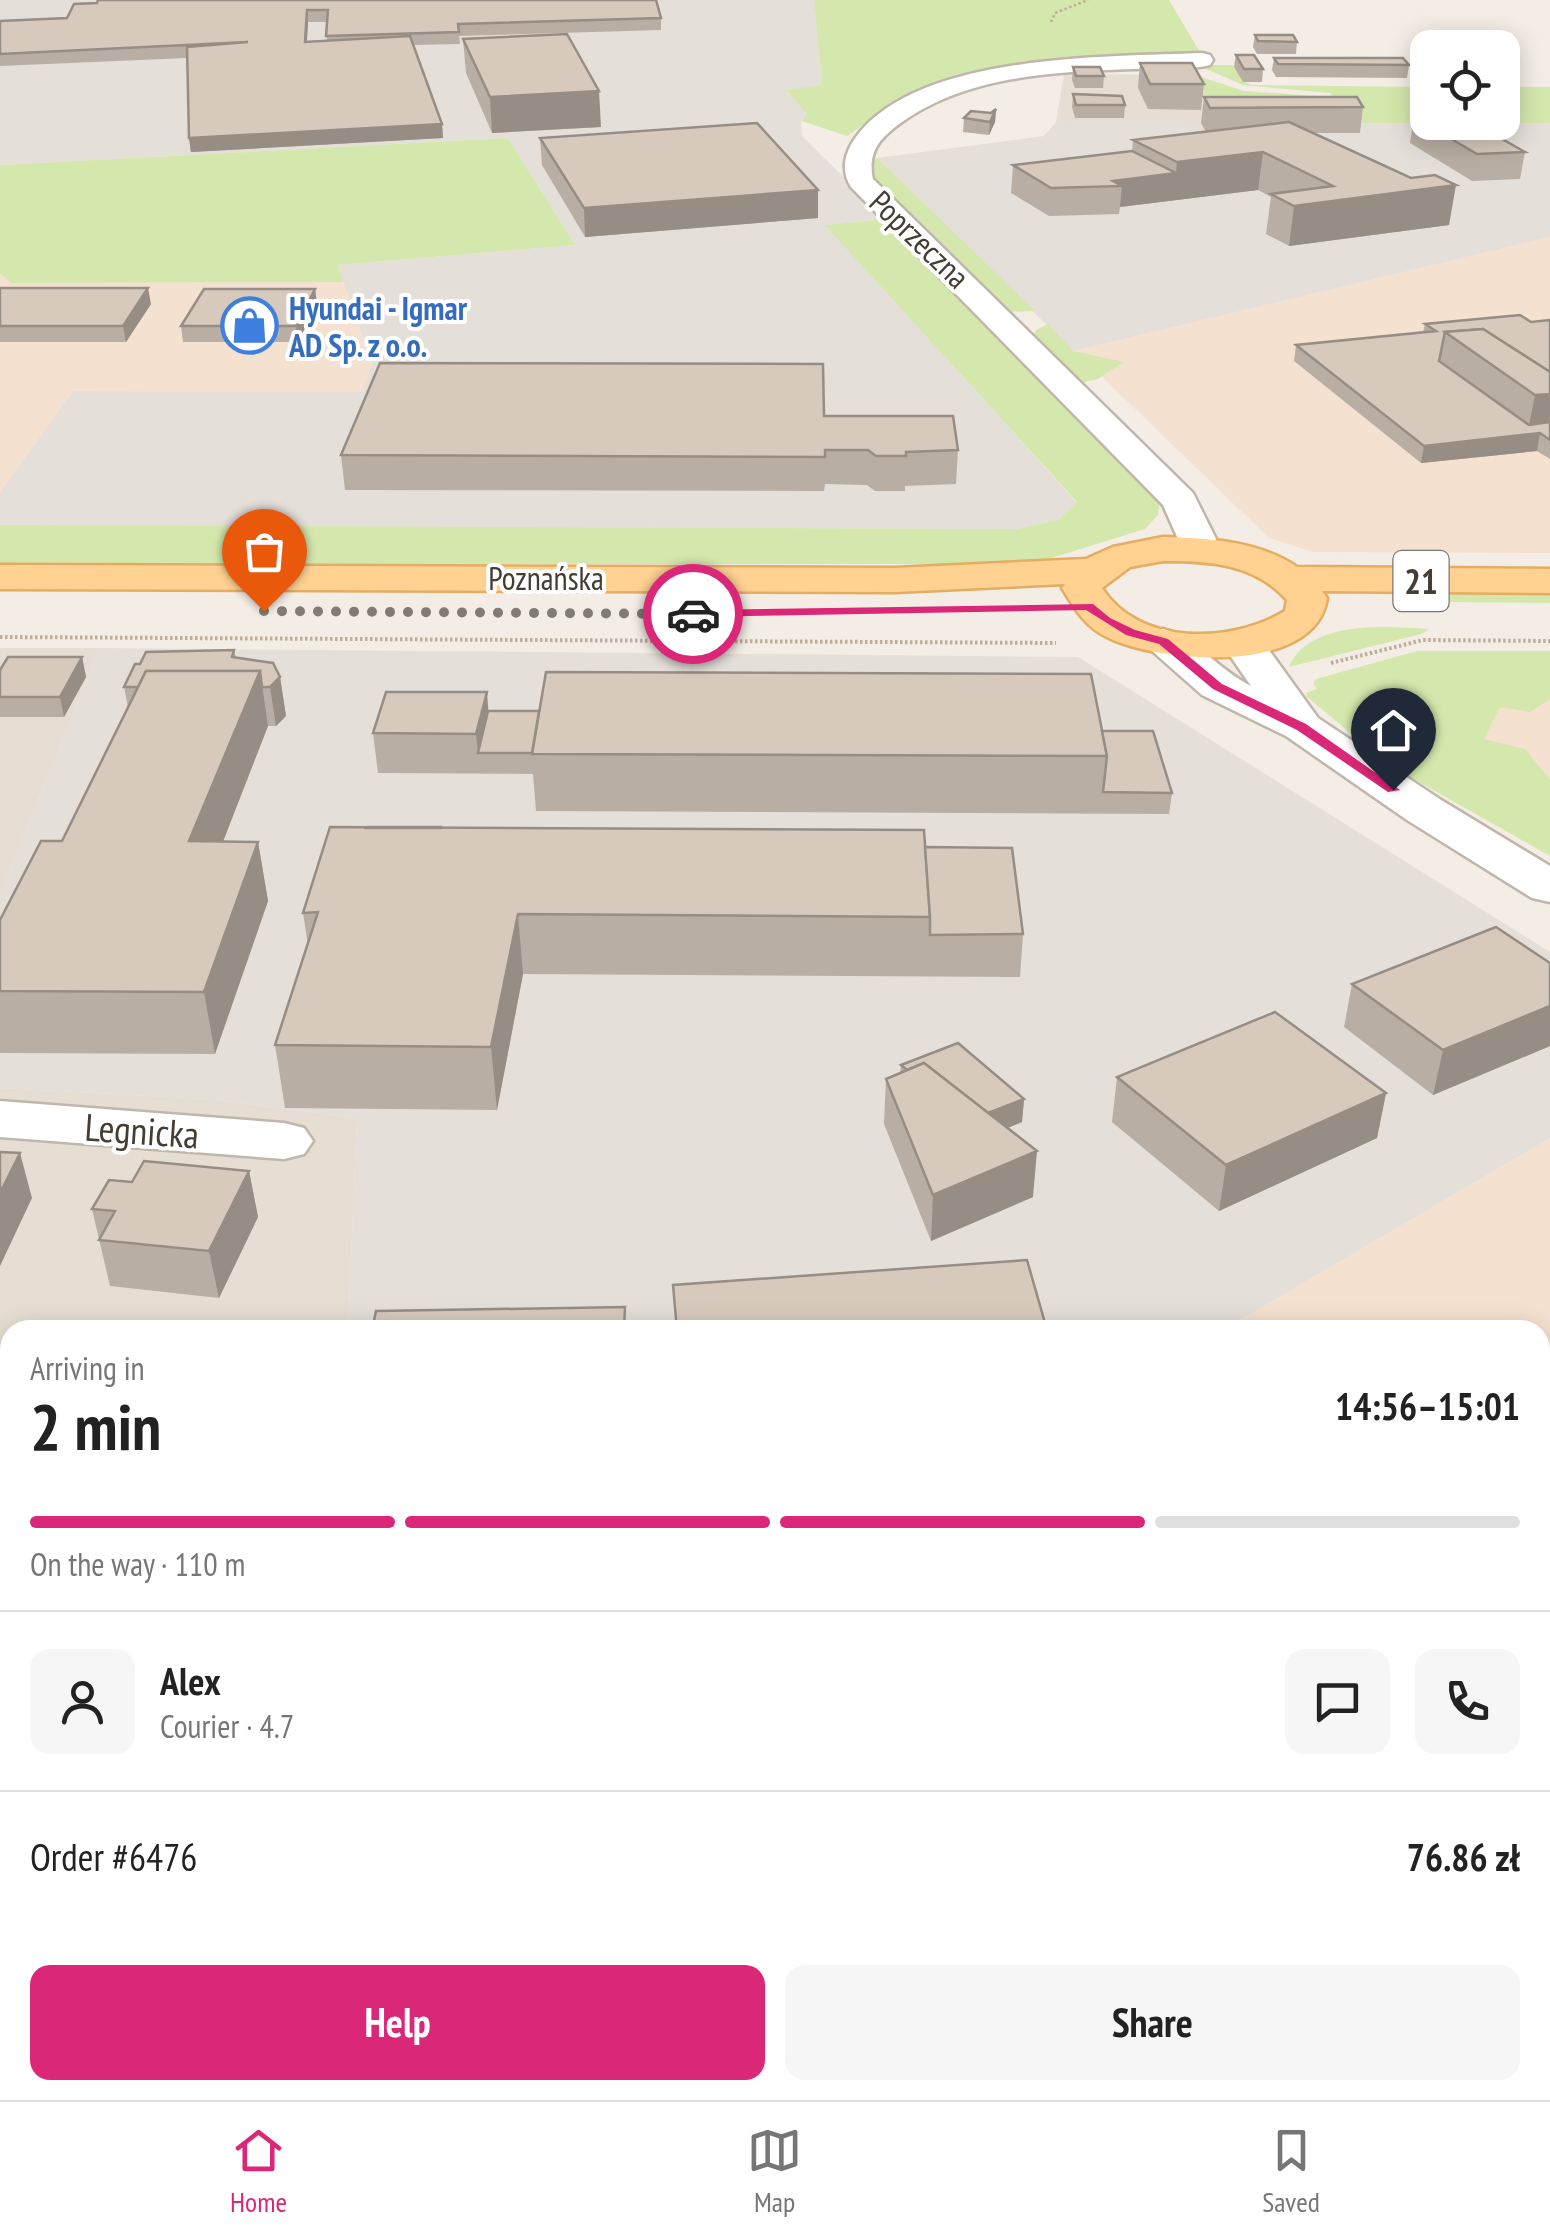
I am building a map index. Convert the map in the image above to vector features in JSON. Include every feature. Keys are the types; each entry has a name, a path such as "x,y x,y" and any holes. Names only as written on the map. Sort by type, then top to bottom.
{"main road":[{"name":"21","path":"1298,598 1270,638 1204,646 1163,642 1118,627 1090,589 1133,553 1194,548 1233,554 1267,565 1298,598 1550,615"},
{"name":"Poznańska","path":"0,576 895,580 1090,589"},
{"name":"21","path":"1298,598 1550,581"},
{"name":"Poznańska","path":"0,609 704,614 1090,589"}],"street":[{"name":"Poprzeczna","path":"1194,548 1197,539 1180,501 860,181 855,165 858,154 882,124 939,92 1052,68 1202,60"},
{"path":"1163,642 1217,686 1302,727 1424,810 1550,887"},
{"path":"1243,644 1302,727"},
{"name":"Legnicka","path":"0,1118 284,1140"}],"path":[{"path":"0,637 1064,643"},
{"path":"1320,666 1423,640 1550,641"}],"shaded area":[{"path":"0,0 814,0 822,85 787,91 807,114 801,123 802,136 886,219 826,225 1077,503 1058,520 1017,529 0,526 0,492 73,391 362,392 372,364 337,265 575,245 508,138 0,165"},
{"path":"1064,74 1195,75 1222,123 1056,122"},
{"path":"1056,122 1410,123 1410,140 1520,140 1520,123 1550,123 1550,237 1073,351 877,158 1044,136"},
{"path":"1550,237 1550,553 1313,552 1269,538 1102,377 1122,363 1073,351"},
{"path":"0,273 12,283 343,282 372,367 362,392 73,391 0,492"},
{"path":"0,648 100,648 0,894"},
{"path":"100,648 1078,657 1550,952 1550,1138 1240,1320 348,1320 357,1118 208,1099 0,1088 0,894"},
{"path":"1475,693 1550,694 1550,788 1452,733"},
{"path":"0,1088 208,1099 357,1118 348,1320 0,1320"},
{"path":"1550,1138 1550,1320 1240,1320"}],"green space":[{"path":"814,0 1169,0 1201,54 1126,58 922,92 891,105 847,136 802,121 807,114 786,90 822,85"},
{"path":"1197,65 1233,65 1243,81 1252,85 1410,87 1410,123 1222,123 1195,75 1244,91 1333,97 1330,93 1243,85"},
{"path":"1520,87 1550,87 1550,123 1520,123"},
{"path":"508,138 575,245 338,265 343,282 11,283 0,273 0,165"},
{"path":"877,158 1035,311 1005,312 867,174 866,166"},
{"path":"886,219 1160,498 1158,515 1145,529 1048,559 1003,564 0,564 0,525 1017,529 1058,520 1077,502 825,225"},
{"path":"1048,324 1073,351 1124,362 1098,379 1077,384 1033,339 1036,330"},
{"path":"1550,591 1550,603 1450,602 1443,592"},
{"path":"1371,627 1429,629 1289,667 1313,641 1331,634"},
{"path":"1417,651 1550,651 1550,699 1530,712 1500,707 1484,739 1525,749 1550,780 1550,856 1389,765 1307,697 1306,693 1317,689 1313,684 1316,679"}],"building":[{"path":"98,0 656,0 661,18 458,24 459,32 326,36 328,10 307,10 305,42 410,36 442,124 189,138 187,47 248,42 0,54 0,21 67,18 74,4"},
{"path":"567,34 599,91 490,97 463,39"},
{"path":"1255,35 1293,35 1297,42 1258,41"},
{"path":"1236,55 1254,55 1263,69 1244,69"},
{"path":"1274,58 1403,58 1409,65 1278,64"},
{"path":"1140,63 1192,63 1204,84 1150,84"},
{"path":"1073,67 1100,67 1104,76 1076,76"},
{"path":"1073,94 1122,96 1125,105 1076,105"},
{"path":"1204,97 1357,97 1363,107 1210,108"},
{"path":"996,109 990,122 964,118 971,111 991,113"},
{"path":"1289,122 1411,178 1435,175 1456,185 1294,206 1271,194 1333,186 1263,152 1177,162 1133,140"},
{"path":"757,123 818,190 584,208 540,138"},
{"path":"1453,140 1504,140 1525,152 1477,154"},
{"path":"1132,151 1176,173 1113,181 1122,186 1051,188 1013,165"},
{"path":"0,288 148,288 123,326 0,326"},
{"path":"204,289 315,289 296,326 181,326"},
{"path":"1520,315 1531,322 1550,320 1550,372 1483,329 1445,332 1439,361 1529,425 1550,422 1550,440 1540,433 1424,446 1296,345 1436,331 1425,324"},
{"path":"1483,329 1550,372 1550,394 1535,395 1445,332"},
{"path":"380,363 823,364 824,416 953,416 958,450 876,456 868,450 825,450 825,457 341,455"},
{"path":"234,650 232,657 273,663 280,677 270,687 262,687 260,671 146,671 138,687 124,687 146,652"},
{"path":"8,657 82,657 60,697 0,697 0,670"},
{"path":"146,671 260,671 189,841 258,842 204,992 0,991 0,920 41,841 62,841"},
{"path":"546,672 1091,674 1107,756 532,754"},
{"path":"386,692 487,692 476,734 373,733"},
{"path":"488,711 539,711 532,753 478,753"},
{"path":"1102,731 1153,731 1172,793 1103,792 1107,756"},
{"path":"330,827 924,830 930,917 518,914 491,1047 275,1045 318,912 303,913"},
{"path":"368,827 441,828 367,828"},
{"path":"925,847 1012,848 1023,934 930,935"},
{"path":"1496,927 1550,963 1550,1006 1443,1050 1352,984"},
{"path":"1275,1012 1386,1093 1226,1165 1117,1077"},
{"path":"958,1043 1024,1099 988,1113 924,1063 907,1070 901,1065"},
{"path":"924,1063 1037,1151 933,1195 886,1079"},
{"path":"0,1152 20,1153 0,1193"},
{"path":"144,1161 249,1171 209,1251 99,1240 115,1211 92,1209 109,1180 132,1182"},
{"path":"1027,1260 1044,1320 676,1320 673,1285"},
{"path":"625,1307 624,1320 374,1320 376,1311"}],"way so far":[{"path":"264,611 693,614"}],"place":[{"name":"Hyundai - Igmar AD Sp. z o.o.","path":"250,326"}],"route":[{"path":"693,614 1088,606 1130,633 1163,642 1217,686 1302,727 1393,790"}]}
